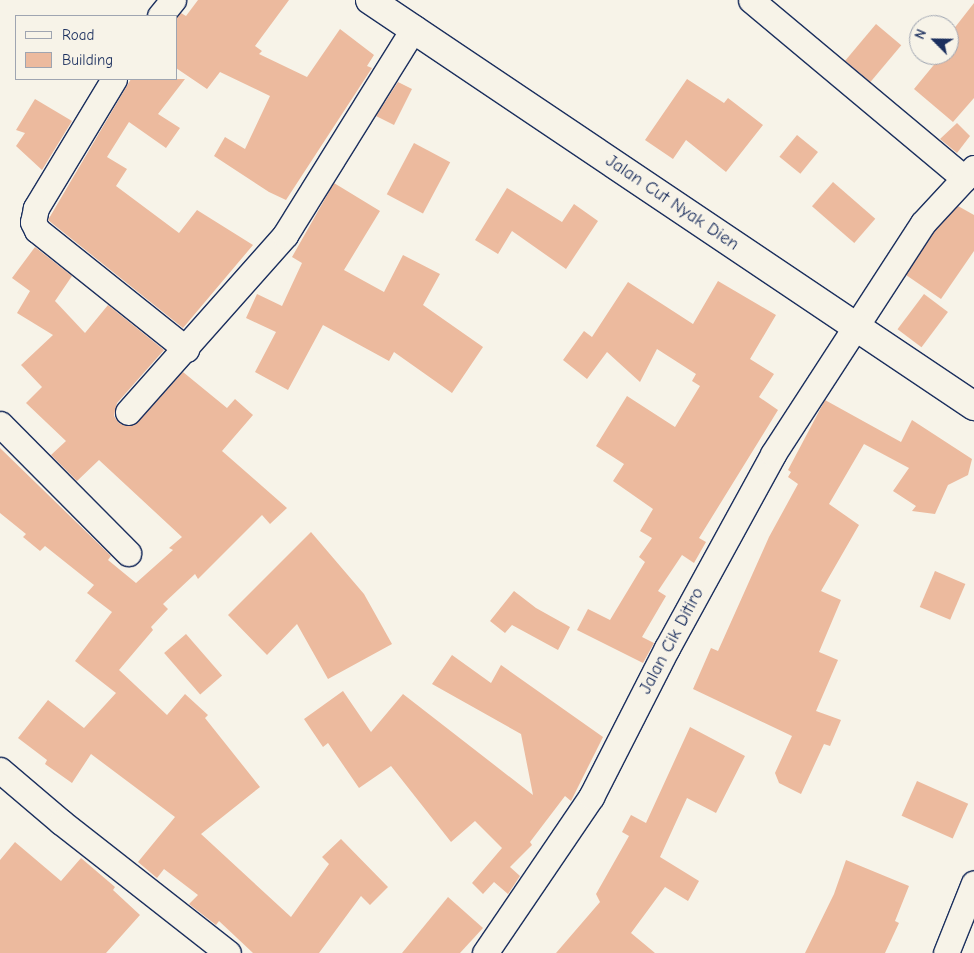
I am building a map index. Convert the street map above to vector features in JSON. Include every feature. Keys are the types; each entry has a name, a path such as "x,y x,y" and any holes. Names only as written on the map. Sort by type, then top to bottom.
{"main road":[{"name":"Jalan Cut Nyak Dien","path":"370,0 974,406"}],"street":[{"path":"161,15 172,0"},
{"path":"751,0 969,173"},
{"path":"128,412 186,349 285,235 414,28"},
{"path":"113,80 36,208 33,222 37,230 186,349"},
{"name":"Jalan Cik Ditiro","path":"485,953 591,797 667,648 773,454 923,223 969,173"},
{"path":"0,424 128,554"},
{"path":"0,770 61,822 228,953"},
{"path":"946,953 974,883"}],"building":[{"path":"198,0 289,0 255,46 262,51 259,54 307,77 340,29 374,55 367,66 372,68 286,200 269,192 214,156 225,137 245,149 270,96 220,72 207,89 178,69 178,17 181,13 186,16"},
{"path":"974,3 974,98 953,122 914,89 934,65 959,65 959,22"},
{"path":"876,24 901,45 870,82 845,61"},
{"path":"185,79 158,114 180,128 166,148 129,122 107,157 127,169 116,186 179,233 197,210 253,245 183,328 48,220 130,80"},
{"path":"687,79 724,103 728,98 763,125 726,172 686,140 673,159 645,140"},
{"path":"398,82 412,89 394,125 376,116"},
{"path":"35,99 72,121 42,170 16,146 25,133 16,130"},
{"path":"957,123 970,136 957,153 940,139"},
{"path":"797,135 818,152 800,174 779,157"},
{"path":"414,143 450,162 423,213 387,194"},
{"path":"833,182 875,219 854,243 812,206"},
{"path":"334,183 380,211 344,270 384,292 403,255 440,274 423,305 483,347 452,393 394,352 389,361 323,325 288,390 255,372 276,332 246,318 257,294 282,306 302,263 292,257"},
{"path":"507,188 562,222 574,204 598,221 566,269 512,231 498,254 475,240"},
{"path":"958,206 974,215 974,251 941,299 906,275 934,232"},
{"path":"35,247 72,276 55,301 85,333 108,305 164,350 117,403 114,416 119,423 126,426 138,422 183,372 227,408 235,399 253,415 222,451 287,508 270,524 262,515 198,579 195,574 163,604 168,609 151,627 153,630 119,670 167,715 185,694 208,715 205,718 260,787 201,834 291,917 329,864 322,857 341,839 388,887 370,905 361,896 319,953 253,953 219,921 216,925 189,904 198,895 164,869 157,878 138,862 175,817 91,754 72,783 45,764 47,760 18,738 48,700 84,728 116,693 75,661 112,612 87,593 94,585 45,546 40,551 23,537 26,534 0,513 0,448 111,556 108,560 136,583 173,550 169,548 182,537 99,460 77,481 51,455 66,441 26,403 42,387 21,365 53,335 17,313 30,291 12,278"},
{"path":"718,281 776,315 750,359 774,374 759,397 778,410 699,538 706,542 694,563 682,555 658,591 666,596 642,637 654,643 643,663 577,630 588,609 610,620 645,562 639,557 652,538 640,531 653,509 613,481 624,464 596,446 627,396 675,427 700,386 692,381 696,374 657,349 640,382 607,352 587,379 563,360 584,331 592,337 628,282 693,324"},
{"path":"924,294 948,312 921,347 898,329"},
{"path":"825,400 901,442 912,420 972,459 968,475 948,485 935,514 912,511 916,506 893,491 909,468 864,444 829,504 859,525 821,591 841,600 819,652 838,660 816,711 841,720 830,746 824,744 801,794 779,783 775,773 792,736 693,689 711,648 718,651 769,537 798,484 788,477 791,472 788,470"},
{"path":"311,532 364,594 392,644 328,679 297,624 267,655 228,615"},
{"path":"935,571 965,584 950,620 920,607"},
{"path":"514,591 536,608 570,627 558,650 512,625 505,633 490,621"},
{"path":"186,634 222,676 200,695 164,653"},
{"path":"452,655 491,683 501,665 603,737 571,801 565,796 530,842 532,845 510,867 520,876 508,894 494,882 483,894 472,883 502,848 475,821 451,842 391,766 359,788 328,743 323,747 304,719 343,691 371,732 403,694 533,795 521,734 432,684"},
{"path":"690,727 745,756 716,813 687,798 660,857 699,881 688,901 665,887 631,933 655,953 556,953 600,902 596,894 629,836 622,832 631,815 646,823"},
{"path":"917,781 968,804 953,838 902,816"},
{"path":"15,842 61,881 81,858 115,887 113,890 140,915 106,953 0,953 0,860"},
{"path":"846,860 909,886 895,921 899,923 885,953 805,953 834,894"},
{"path":"448,897 483,928 460,953 402,953"}]}
